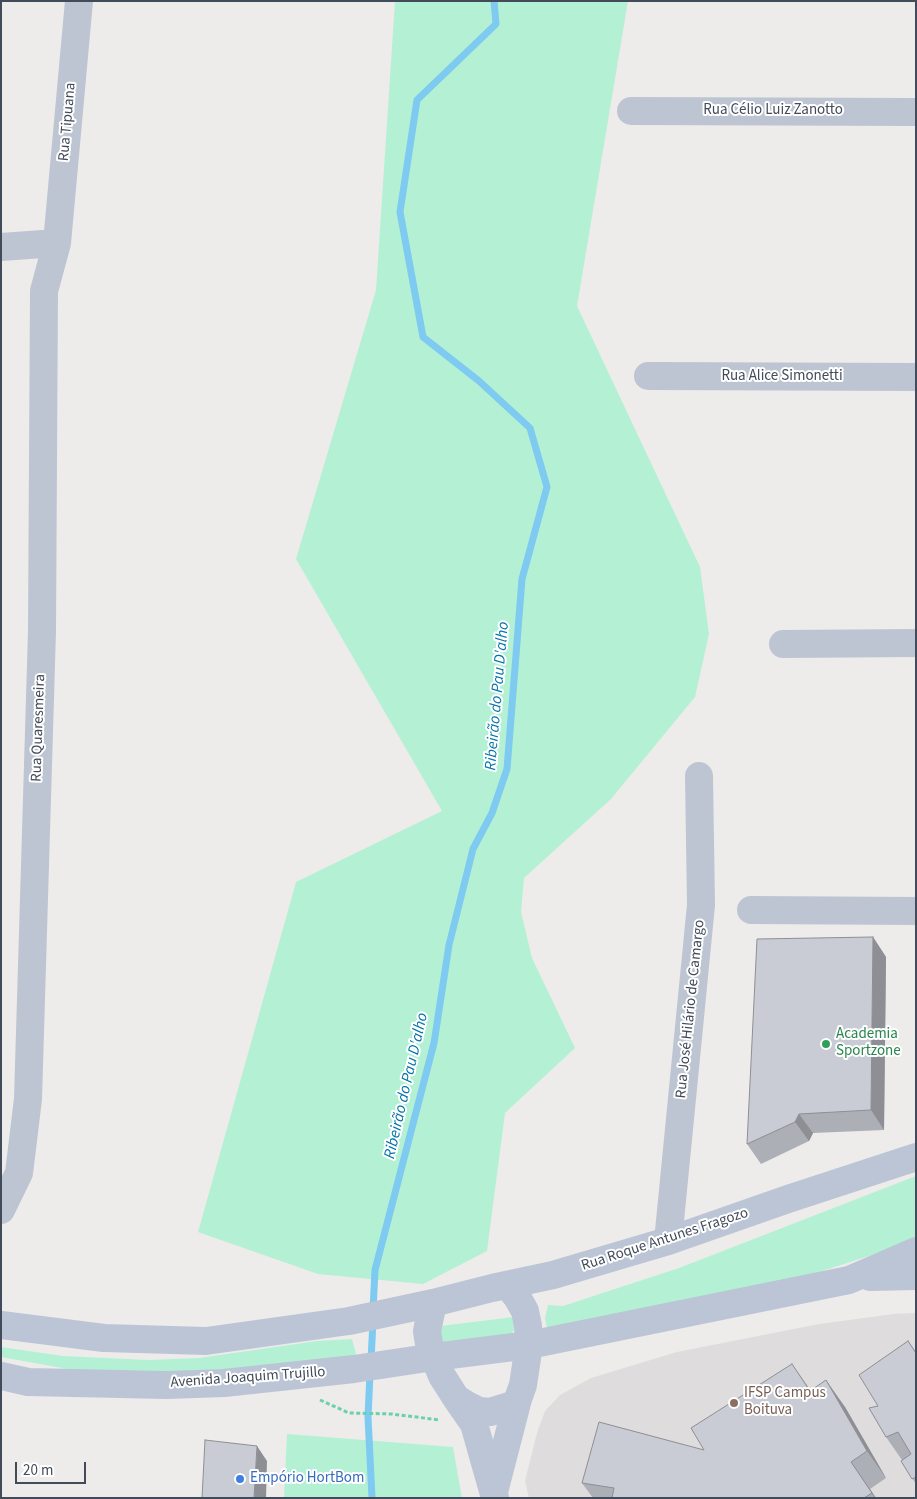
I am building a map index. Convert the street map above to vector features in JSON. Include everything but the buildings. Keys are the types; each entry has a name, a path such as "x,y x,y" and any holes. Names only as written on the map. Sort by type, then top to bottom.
{"main road":[{"name":"Rua Roque Antunes Fragozo","path":"421,1305 553,1275 668,1241 916,1157"},
{"path":"849,1280 916,1251"},
{"path":"529,1345 849,1280 890,1276 916,1276"},
{"path":"494,1496 523,1385 529,1345 525,1311 507,1284"},
{"path":"1,1325 104,1338 206,1341 349,1322 421,1305 427,1331 423,1359 442,1376 474,1424 494,1496"},
{"name":"Avenida Joaquim Trujillo","path":"1,1376 28,1382 166,1385 224,1383 354,1369 529,1345"},
{"path":"456,1398 467,1406 479,1411 490,1412 513,1405 518,1400"}],"street":[{"name":"Rua Tipuana","path":"57,243 79,1"},
{"name":"Rua Célio Luiz Zanotto","path":"631,111 916,112"},
{"path":"1,247 57,243"},
{"name":"Rua Quaresmeira","path":"1,1210 19,1173 28,1099 42,631 44,291 57,243"},
{"name":"Rua Alice Simonetti","path":"648,376 916,377"},
{"path":"783,644 916,644"},
{"name":"Rua José Hilário de Camargo","path":"668,1241 702,905 699,776"},
{"path":"751,910 916,911"}],"path":[{"path":"352,1413 384,1413"}],"shaded area":[{"name":"IFSP Campus Boituva","path":"916,1313 916,1498 529,1498 525,1481 537,1433 545,1411 560,1395 591,1378 677,1352 819,1324"}],"green space":[{"path":"395,1 628,1 577,306 700,567 709,634 695,697 611,799 524,878 521,912 532,958 575,1048 505,1113 487,1251 423,1284 318,1274 198,1232 296,882 442,811 296,559 376,290"},
{"path":"916,1176 916,1239 909,1243 754,1293 547,1328 545,1318 548,1305 563,1306 679,1268"},
{"path":"514,1317 515,1328 510,1336 443,1348 440,1326"},
{"path":"352,1339 357,1358 169,1374 73,1370 1,1357 1,1347 63,1356 149,1360 199,1358 317,1341"},
{"path":"287,1434 453,1447 462,1498 284,1498"}],"waterway":[{"name":"Ribeirão do Pau D'alho","path":"373,1310 375,1270 434,1043 449,945 473,849 492,813 507,769 522,579 547,487 530,428 479,381 423,337 400,212 417,100 496,24 494,1"},
{"name":"Ribeirão do Pau D'alho","path":"371,1360 373,1321"},
{"name":"Ribeirão do Pau D'alho","path":"370,1373 368,1417 372,1498"}],"place":[{"name":"Academia Sportzone","path":"826,1044"},
{"name":"IFSP Campus Boituva","path":"734,1403"},
{"name":"Empório HortBom","path":"240,1479"}]}
